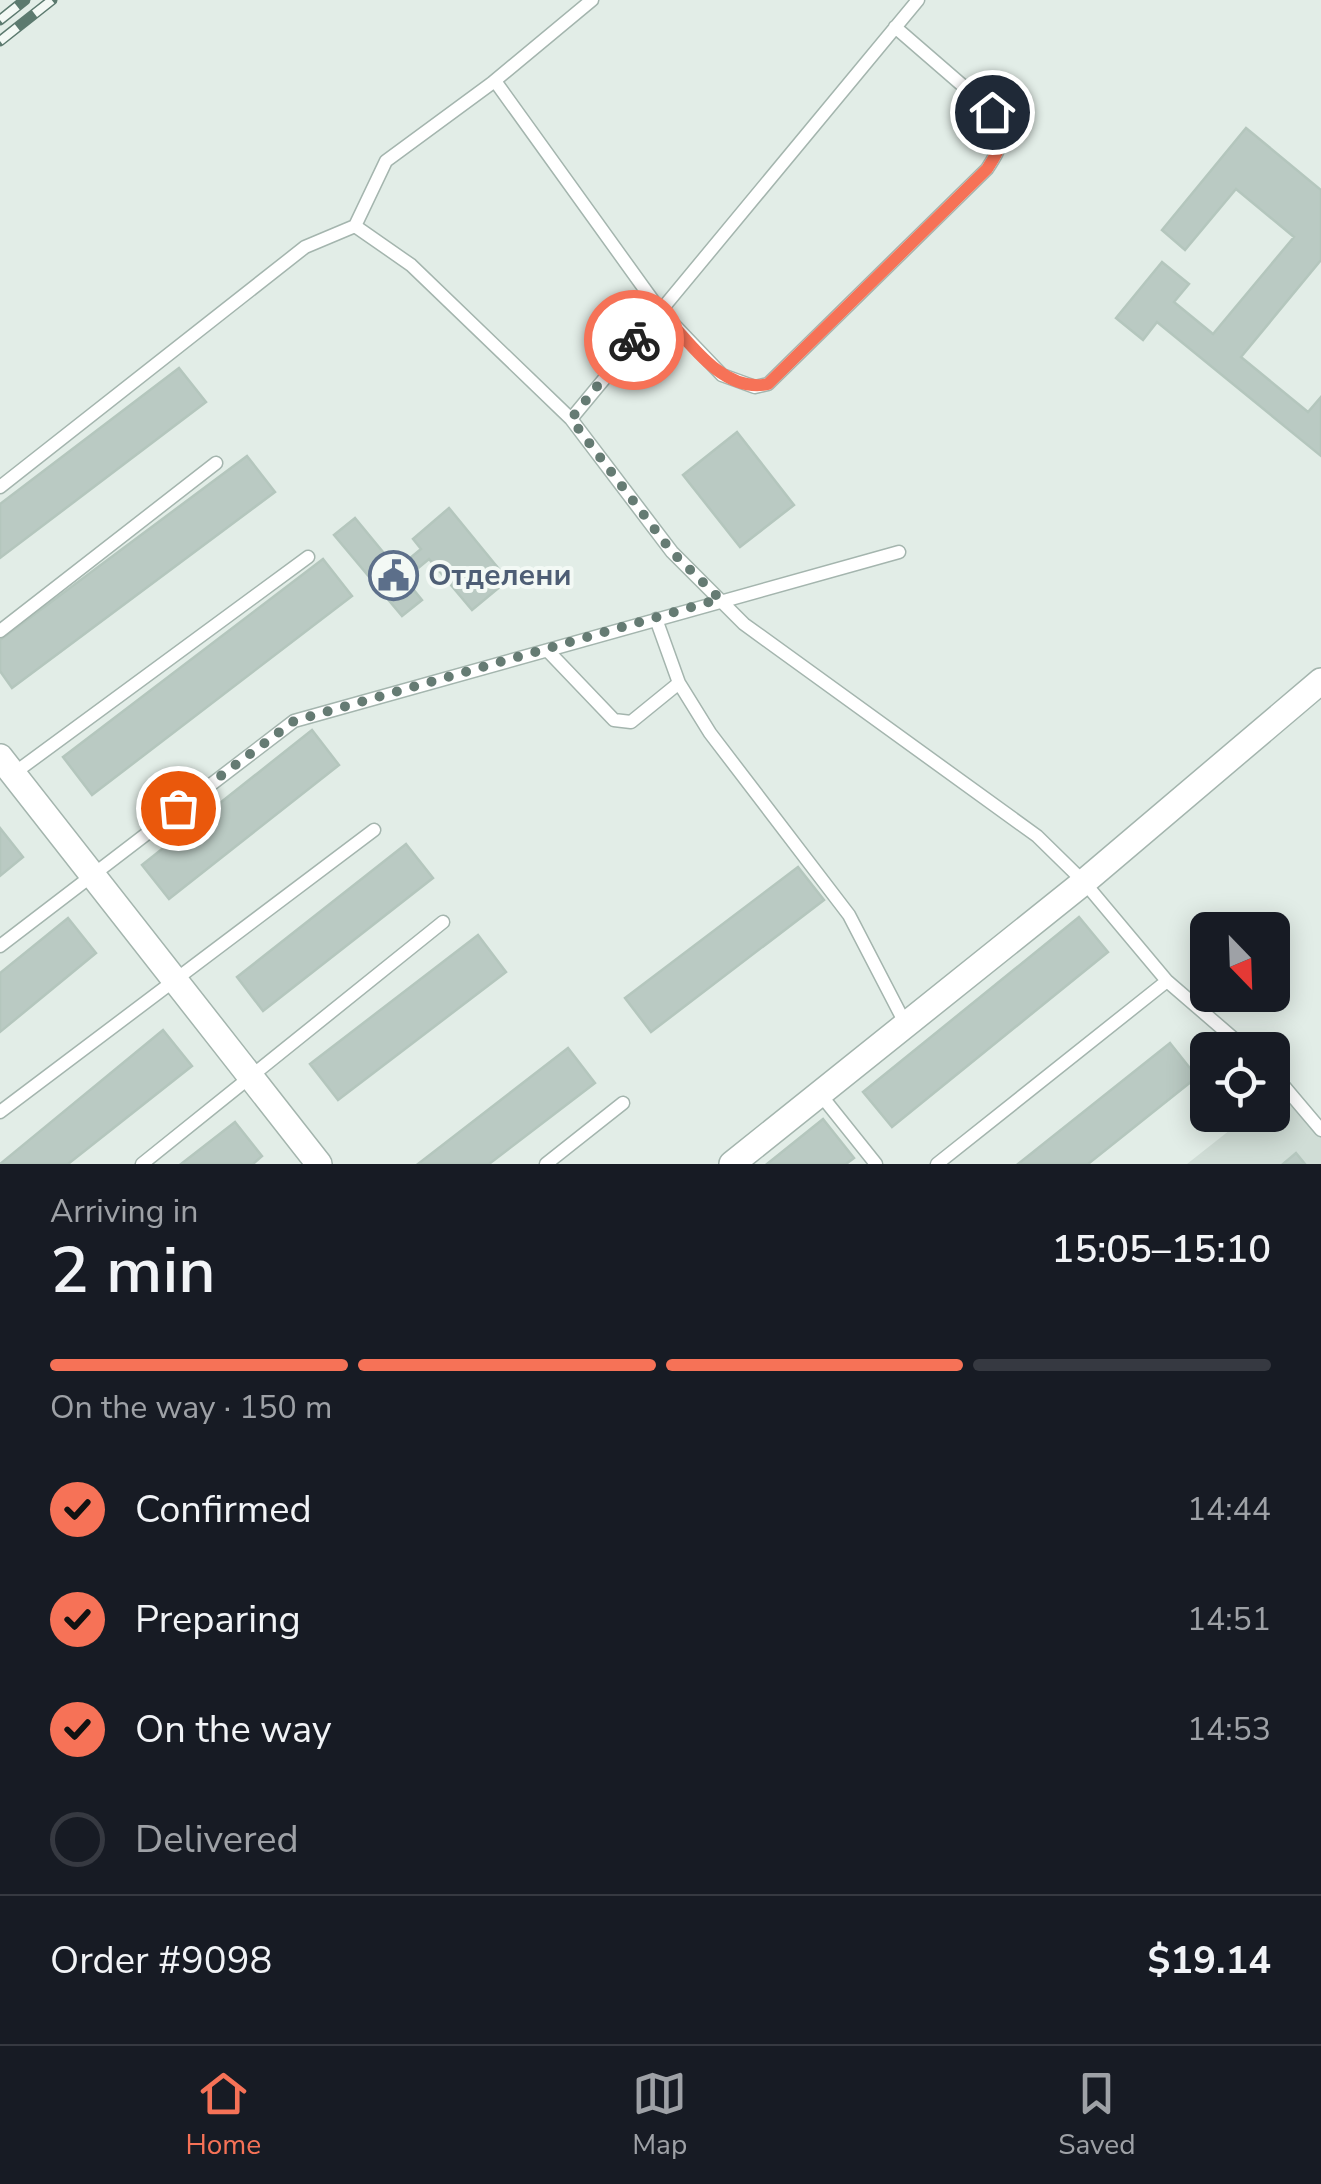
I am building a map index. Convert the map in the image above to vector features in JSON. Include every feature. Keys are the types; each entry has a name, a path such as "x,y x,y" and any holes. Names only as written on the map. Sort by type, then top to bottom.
{"street":[{"path":"732,1164 1084,882 1321,682"},
{"path":"7,765 319,1164"}],"lane":[{"path":"0,487 305,247 355,226 386,161 495,81 592,0"},
{"path":"571,419 918,0"},
{"path":"495,81 659,309 722,375 755,386 768,384 987,169 1002,146 1003,129 998,120 895,27"},
{"path":"355,226 411,265 571,419 672,552 744,624 1037,836 1084,882 1167,981 1226,1032"},
{"path":"0,630 216,463"},
{"path":"0,946 294,721 899,552"},
{"path":"7,765 308,557"},
{"path":"656,619 678,683 710,733 849,914 906,1025"},
{"path":"548,651 614,720 631,722 678,683"},
{"path":"0,1112 374,830"},
{"path":"142,1164 443,922"},
{"path":"937,1164 1167,981"},
{"path":"1290,1093 1321,1130"},
{"path":"820,1094 876,1164"},
{"path":"546,1164 623,1103"}],"shaded area":[{"path":"1290,1082 1321,1119 1321,1164 1187,1164 1227,1132 1290,1132"}],"building":[{"path":"1246,128 1321,190 1321,260 1241,357 1308,412 1321,397 1321,456 1157,322 1143,340 1116,318 1162,262 1189,284 1174,302 1213,334 1294,237 1236,189 1185,250 1162,230"},
{"path":"179,368 206,402 0,558 0,504"},
{"path":"737,432 794,505 740,547 683,475"},
{"path":"247,456 275,492 12,688 0,671 0,640"},
{"path":"449,508 508,580 472,610 429,559 405,579 422,600 402,616 334,535 355,518 397,569 421,549 413,539"},
{"path":"323,559 352,596 92,795 63,757"},
{"path":"312,730 339,765 169,899 142,865"},
{"path":"0,828 23,857 0,876"},
{"path":"406,844 433,878 263,1011 237,977"},
{"path":"798,867 824,900 651,1032 625,998"},
{"path":"1079,917 1108,952 892,1127 863,1092"},
{"path":"68,918 96,953 0,1032 0,973"},
{"path":"478,935 506,972 338,1100 310,1064"},
{"path":"163,1030 192,1066 68,1164 0,1164"},
{"path":"1170,1043 1190,1068 1190,1083 1088,1164 1018,1164"},
{"path":"568,1048 595,1083 489,1164 418,1164"},
{"path":"823,1119 854,1158 846,1164 767,1164"},
{"path":"235,1122 262,1156 253,1164 181,1164"},
{"path":"1296,1153 1305,1164 1283,1164"}],"railway":[{"path":"0,20 25,0"},
{"path":"0,41 52,0"}],"way so far":[{"path":"178,808 294,721 720,599 672,552 571,419 634,340"}],"place":[{"name":"Отделени","path":"393,575"}],"route":[{"path":"634,340 659,309 722,375 742,384 768,384 987,169 1002,146 1003,129 992,112"}]}
